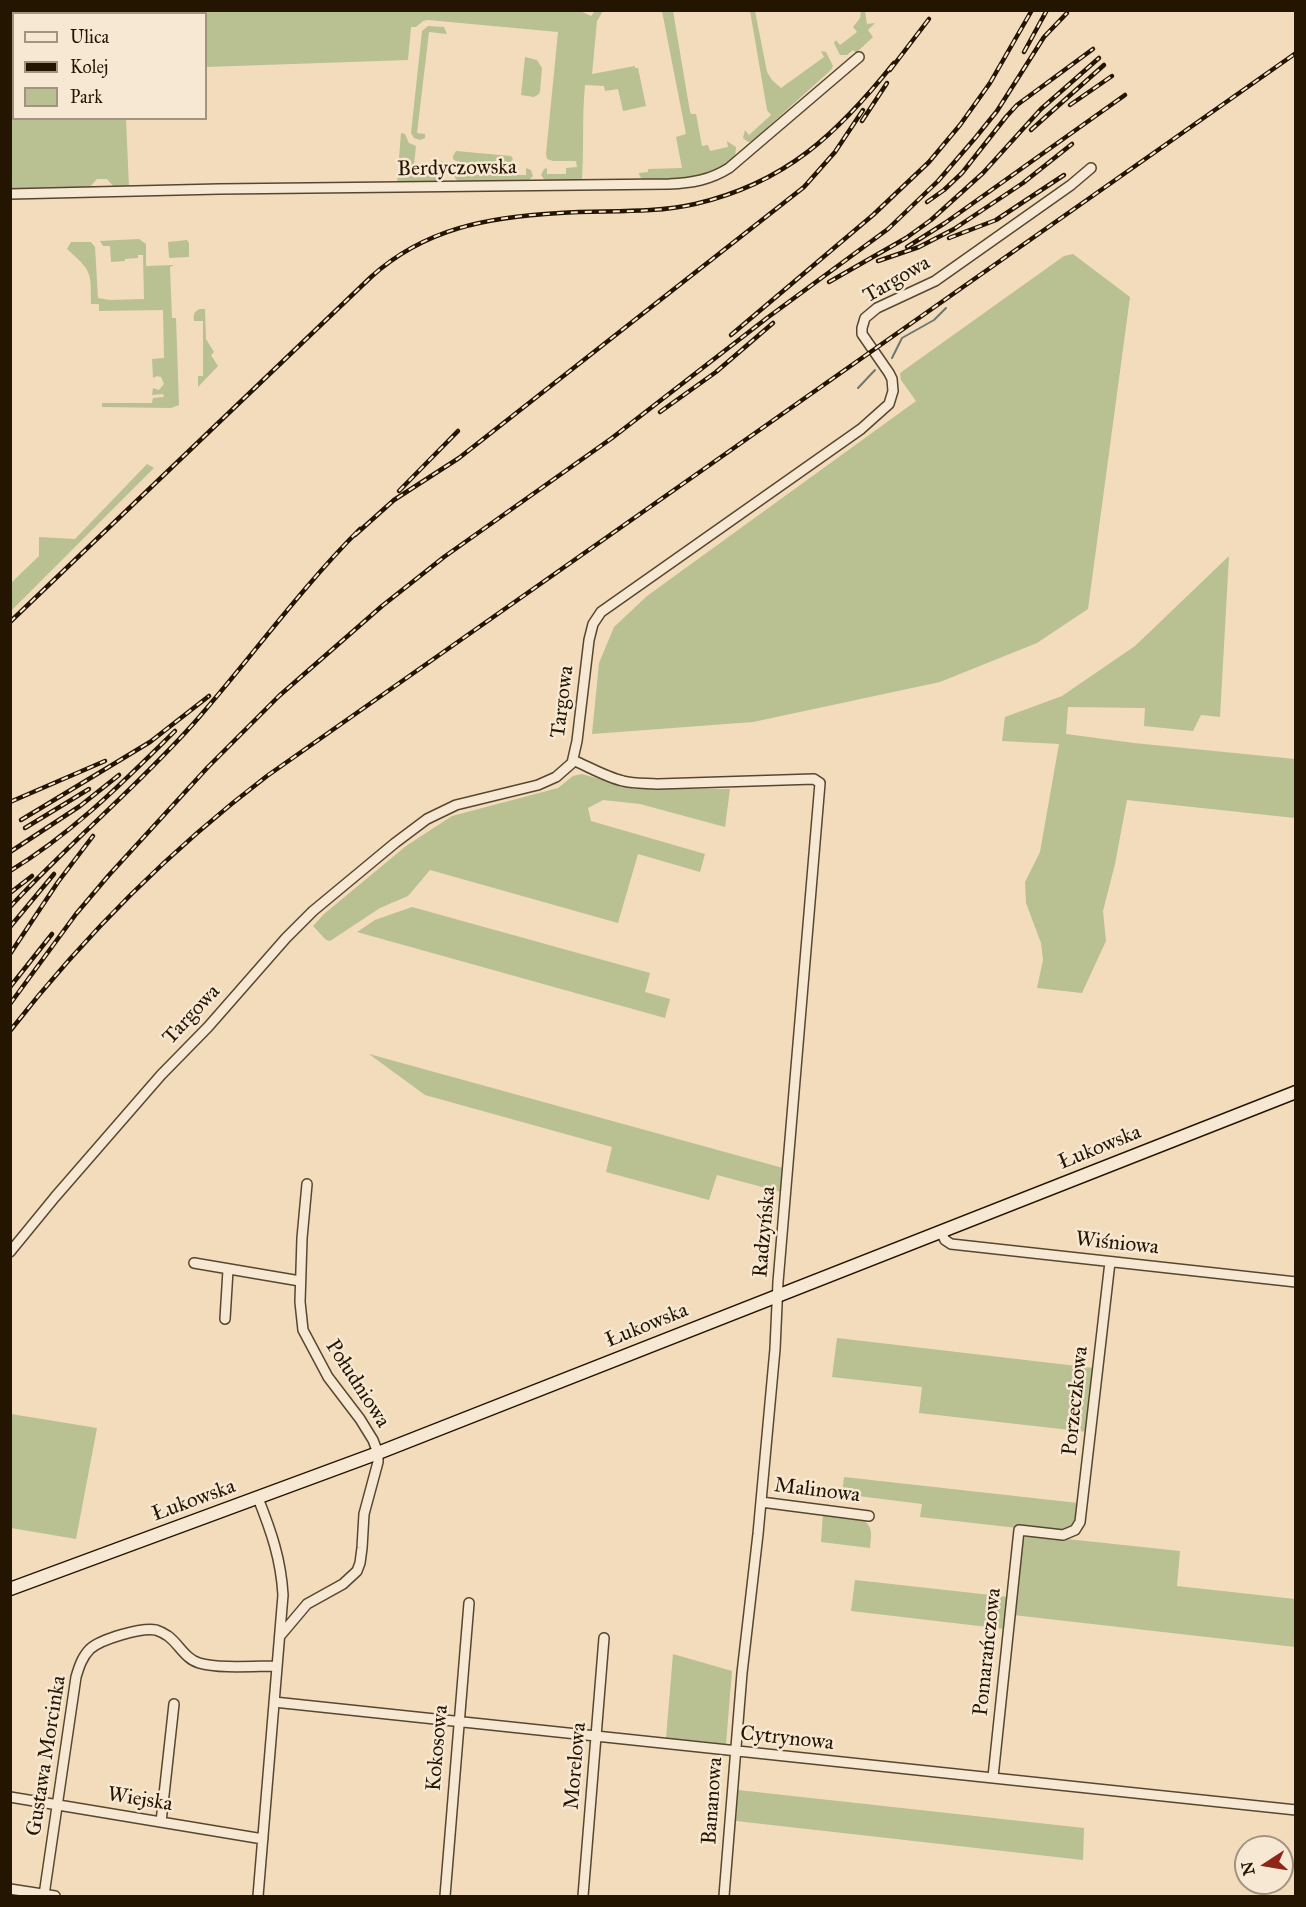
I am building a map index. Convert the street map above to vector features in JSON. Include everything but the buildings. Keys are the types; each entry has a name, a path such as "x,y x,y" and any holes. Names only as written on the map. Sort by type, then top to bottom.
{"main road":[{"name":"Łukowska","path":"10,1589 378,1453 1296,1092"}],"street":[{"name":"Berdyczowska","path":"10,194 700,182 729,168 859,57"},
{"name":"Targowa","path":"10,1252 160,1075 208,1027 286,938 313,911 427,819 456,805 538,785 564,772 573,760 589,640 593,624 601,612 861,429 889,404 893,391 892,379 862,334 863,323 868,315 877,308 935,281 1077,181 1091,168"},
{"name":"Radzyńska","path":"573,760 625,781 658,784 814,779 820,783 778,1295 776,1349 742,1673"},
{"name":"Południowa","path":"280,1636 307,1604 343,1584 357,1571 362,1548 364,1514 377,1471 378,1453 373,1440 328,1377 303,1330 300,1314 300,1281 307,1184"},
{"name":"Wiśniowa","path":"941,1232 945,1240 951,1244 1296,1282"},
{"name":"Porzeczkowa","path":"1019,1530 1063,1535 1075,1530 1080,1522 1110,1262"},
{"path":"194,1263 300,1281"},
{"path":"225,1319 228,1270"},
{"path":"258,1498 280,1560 284,1595 258,1896"},
{"name":"Malinowa","path":"761,1502 869,1516"},
{"name":"Pomarańczowa","path":"993,1777 1019,1530"},
{"name":"Kokosowa","path":"445,1896 469,1603"},
{"name":"Gustawa Morcinka","path":"44,1895 76,1677 81,1660 91,1648 105,1640 144,1630 156,1630 169,1637 197,1663 277,1666"},
{"name":"Morelowa","path":"583,1896 604,1638"},
{"name":"Bananowa","path":"724,1896 742,1673"},
{"name":"Cytrynowa","path":"274,1702 596,1738 993,1777 1296,1810"},
{"path":"161,1822 174,1704"},
{"name":"Wiejska","path":"10,1797 263,1839"},
{"path":"10,1889 55,1896"}],"green space":[{"path":"102,10 578,10 591,16 595,11 603,11 597,21 592,74 635,66 638,68 646,106 623,111 618,89 605,91 604,86 585,85 582,179 581,181 546,182 541,175 544,169 547,168 547,174 566,174 566,168 577,167 576,161 553,161 547,159 546,154 558,32 428,20 416,27 411,27 408,60 207,67 207,12 74,12"},
{"path":"662,11 673,11 690,112 696,114 702,146 708,145 710,151 728,147 727,141 736,147 735,157 725,165 704,175 646,181 640,177 639,173 648,172 648,169 682,168 676,137 686,134"},
{"path":"750,11 755,11 767,72 781,88 824,57 821,51 826,52 833,66 752,141 748,142 743,138 745,130 749,135 771,115 767,110"},
{"path":"861,11 865,11 867,24 875,23 868,30 873,37 856,53 853,50 847,55 840,55 834,43 836,40 840,45 857,32 853,27 860,18"},
{"path":"428,26 444,27 447,34 429,32 417,133 425,134 425,138 420,140 414,138 411,133 422,31"},
{"path":"525,57 537,60 542,68 540,91 534,97 521,95"},
{"path":"11,92 12,120 126,120 129,187 114,187 107,179 97,179 89,188 11,190"},
{"path":"401,133 405,134 409,143 416,146 414,165 440,168 441,161 443,162 446,175 444,175 443,182 397,184"},
{"path":"456,151 511,156 513,159 511,162 459,163 453,159"},
{"path":"526,168 531,170 533,176 527,182 459,182 455,176 455,171 460,169 460,175 526,175"},
{"path":"139,239 146,244 146,266 174,265 170,267 172,318 176,318 179,405 171,408 102,407 102,403 152,403 153,398 164,397 163,394 152,395 153,388 159,390 164,384 161,377 153,378 152,359 164,358 163,310 99,311 99,304 91,304 91,284 88,272 67,249 71,242 91,242 95,247 98,298 144,299 143,255 138,255 138,258 125,259 125,261 111,262 110,246 103,246 100,241"},
{"path":"187,240 189,257 169,258 168,242"},
{"path":"1073,254 1130,297 1088,609 1037,643 940,682 753,722 592,734 599,663 614,627 647,596 916,401 901,380 900,373 1064,256"},
{"path":"205,309 206,339 214,352 211,355 218,366 198,387 198,376 203,376 203,321 194,321 194,317 195,312"},
{"path":"147,464 154,468 11,611 11,583 39,556 39,537 75,539"},
{"path":"1229,556 1220,717 1201,715 1193,731 1144,726 1145,708 1068,707 1066,734 1295,759 1295,818 1127,800 1103,911 1106,941 1082,993 1037,988 1043,960 1041,943 1026,903 1025,882 1040,852 1059,744 1002,741 1005,717 1062,696 1135,646"},
{"path":"582,774 635,789 730,789 725,827 640,804 603,800 588,808 591,821 705,854 700,872 638,854 618,923 430,870 408,896 380,908 330,941 326,940 313,926 324,914 406,846 452,816 558,788 573,776"},
{"path":"412,907 650,973 645,992 670,999 665,1018 357,932 375,920"},
{"path":"369,1054 783,1168 781,1192 717,1175 709,1200 606,1172 612,1147 425,1095"},
{"path":"837,1338 1094,1368 1088,1432 919,1413 922,1387 832,1377"},
{"path":"11,1414 97,1428 76,1539 11,1528"},
{"path":"844,1477 1078,1503 1076,1523 1073,1528 1062,1533 920,1517 922,1504 842,1494"},
{"path":"823,1512 862,1519 866,1522 870,1529 870,1548 821,1542"},
{"path":"1029,1535 1180,1551 1177,1586 1295,1599 1295,1647 1013,1615 1022,1539"},
{"path":"855,1580 1009,1597 1005,1629 851,1611"},
{"path":"673,1654 732,1671 726,1744 666,1738"},
{"path":"738,1790 1084,1828 1083,1860 736,1821"}],"waterway":[{"path":"892,358 902,338 934,320 946,308"},
{"path":"858,388 875,370"}],"railway":[{"path":"731,335 873,215 929,162 960,125 990,83 1032,10"},
{"path":"1024,52 1047,10"},
{"path":"10,1004 76,914 109,875 208,767 279,696 382,606 444,557 612,438 767,318 888,229 938,181 976,137 997,111 1044,37 1067,13"},
{"path":"890,70 929,19"},
{"path":"927,202 962,173 1017,105 1093,49"},
{"path":"10,1031 68,961 130,895 196,834 267,776 1296,53"},
{"path":"829,282 906,238 931,220 983,173 1041,109 1099,58"},
{"path":"10,622 371,277 392,260 436,236 483,222 534,215 662,209 695,204 727,195 757,183 808,152 852,112 894,63"},
{"path":"1031,130 1104,65"},
{"path":"1070,105 1112,76"},
{"path":"862,121 887,83"},
{"path":"907,247 945,223 1125,95"},
{"path":"355,535 394,500 459,458 804,187 835,152 863,110"},
{"path":"878,261 919,247 954,229 1023,183 1072,144"},
{"path":"949,238 996,220 1064,175"},
{"path":"660,412 716,372 773,323"},
{"path":"399,491 458,431"},
{"path":"10,907 55,860 172,747 317,576 360,529"},
{"path":"21,820 150,742 209,696"},
{"path":"10,871 76,823 117,788 175,731"},
{"path":"10,802 105,761"},
{"path":"10,852 80,806 119,775"},
{"path":"25,828 89,789"},
{"path":"10,954 58,882 93,836"},
{"path":"10,927 54,874"},
{"path":"10,893 32,876"},
{"path":"10,987 52,934"}]}
